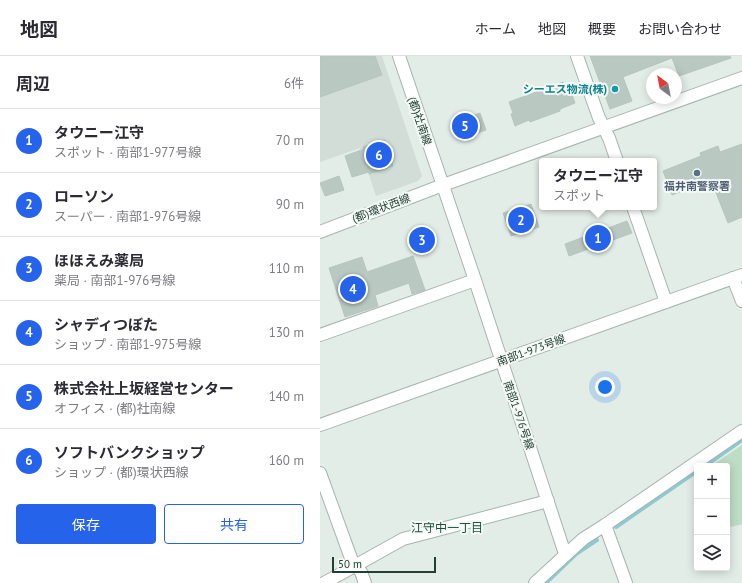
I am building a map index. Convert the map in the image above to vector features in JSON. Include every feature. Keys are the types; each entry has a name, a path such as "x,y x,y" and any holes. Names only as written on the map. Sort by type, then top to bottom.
{"street":[{"name":"(都)社南線","path":"399,56 442,185"},
{"path":"577,56 599,118 609,138 616,158"},
{"name":"(都)環状西線","path":"320,232 442,185 742,78"},
{"name":"南部1-976号線","path":"442,185 475,280 565,554"},
{"path":"634,210 666,302"},
{"path":"738,276 742,301"},
{"name":"南部1-973号線","path":"320,425 738,276"},
{"path":"320,335 475,280"},
{"path":"535,583 565,554 583,540 742,431"},
{"path":"320,473 352,561 361,572 365,583"},
{"path":"324,583 403,539 548,501"},
{"path":"605,526 626,583"}],"shaded area":[{"path":"320,56 382,56 422,176 418,181 376,196 360,148 320,162"}],"green space":[{"path":"742,445 742,524 731,527 730,524 730,463 715,463"}],"building":[{"path":"320,56 375,56 382,75 320,97"},
{"name":"シーエス物流(株)","path":"590,56 730,56 731,58 682,75 682,68 676,68 672,58 623,77 632,101 610,109"},
{"path":"563,82 568,93 571,92 575,103 560,109 560,111 530,122 529,120 515,126 511,114 513,113 509,102"},
{"path":"480,113 486,130 463,138 457,121"},
{"path":"385,140 393,166 369,174 369,172 352,177 345,156 364,149 363,147"},
{"path":"742,144 742,217 728,223 711,180 672,195 663,171 701,156 700,153 718,146 720,152"},
{"path":"339,176 344,190 325,196 320,183"},
{"path":"531,204 539,227 511,236 503,213"},
{"path":"627,221 632,233 569,256 565,244"},
{"path":"430,231 434,242 416,249 411,237"},
{"path":"413,256 425,290 412,294 409,283 375,295 378,306 345,317 329,268 362,257 367,272"}],"waterway":[{"path":"709,463 742,440"},
{"path":"616,527 694,473"},
{"path":"546,583 576,554 597,540"}],"place":[{"name":"シーエス物流(株)","path":"615,89"},
{"name":"株式会社上坂経営センター","path":"465,126"},
{"name":"ソフトバンクショップ","path":"379,155"},
{"name":"福井南警察署","path":"697,173"},
{"name":"ローソン","path":"521,220"},
{"name":"タウニー江守","path":"598,238"},
{"name":"ほほえみ薬局","path":"422,240"},
{"name":"シャディつぼた","path":"353,289"}],"district":[{"name":"江守中一丁目","path":"447,527"}]}
